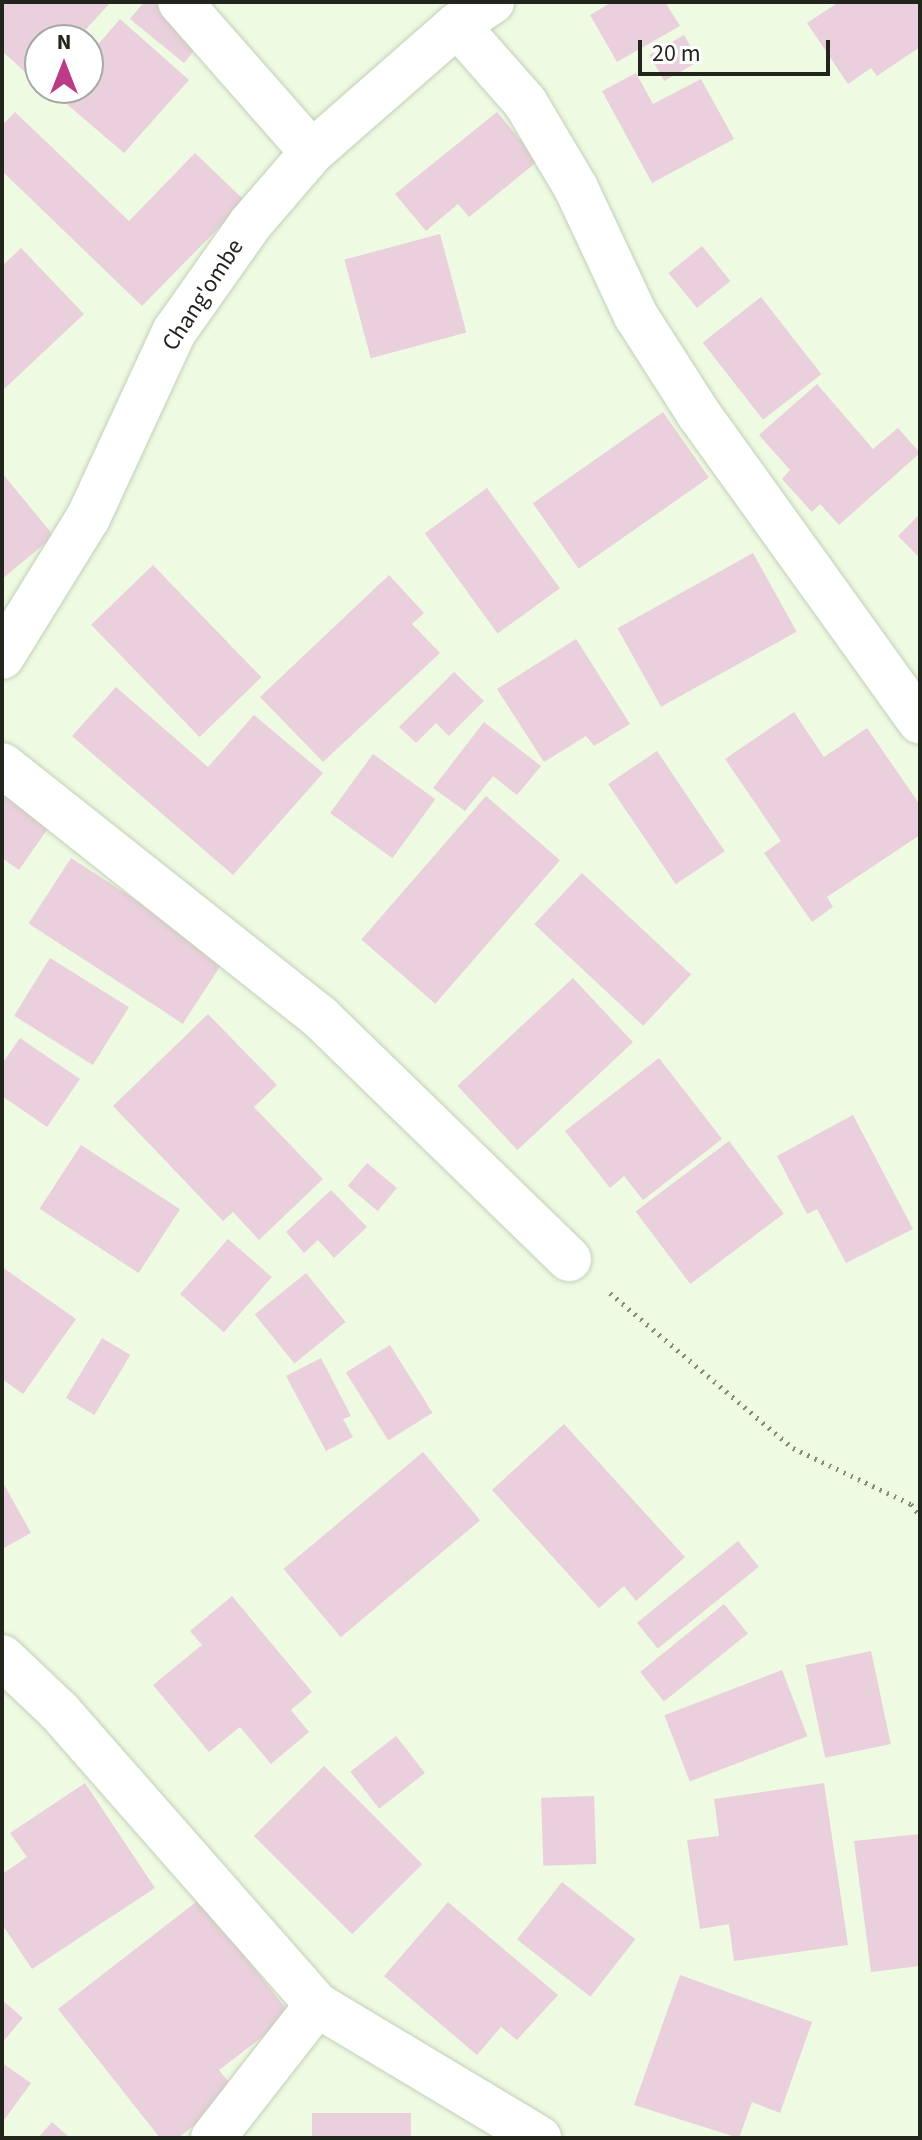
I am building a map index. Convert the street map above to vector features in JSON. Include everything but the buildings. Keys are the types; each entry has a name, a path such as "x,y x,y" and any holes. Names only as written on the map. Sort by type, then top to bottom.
{"street":[{"path":"180,2 312,152"},
{"path":"475,13 576,188 636,316 698,413 920,722"},
{"name":"Chang'ombe","path":"2,657 88,518 174,332 251,223 312,152 475,13"},
{"path":"2,765 321,1018 569,1259"},
{"path":"2,1657 59,1711 317,2005 539,2138"},
{"path":"213,2138 317,2005"}],"path":[{"path":"569,1259 793,1448 911,1504 920,1516"}]}
